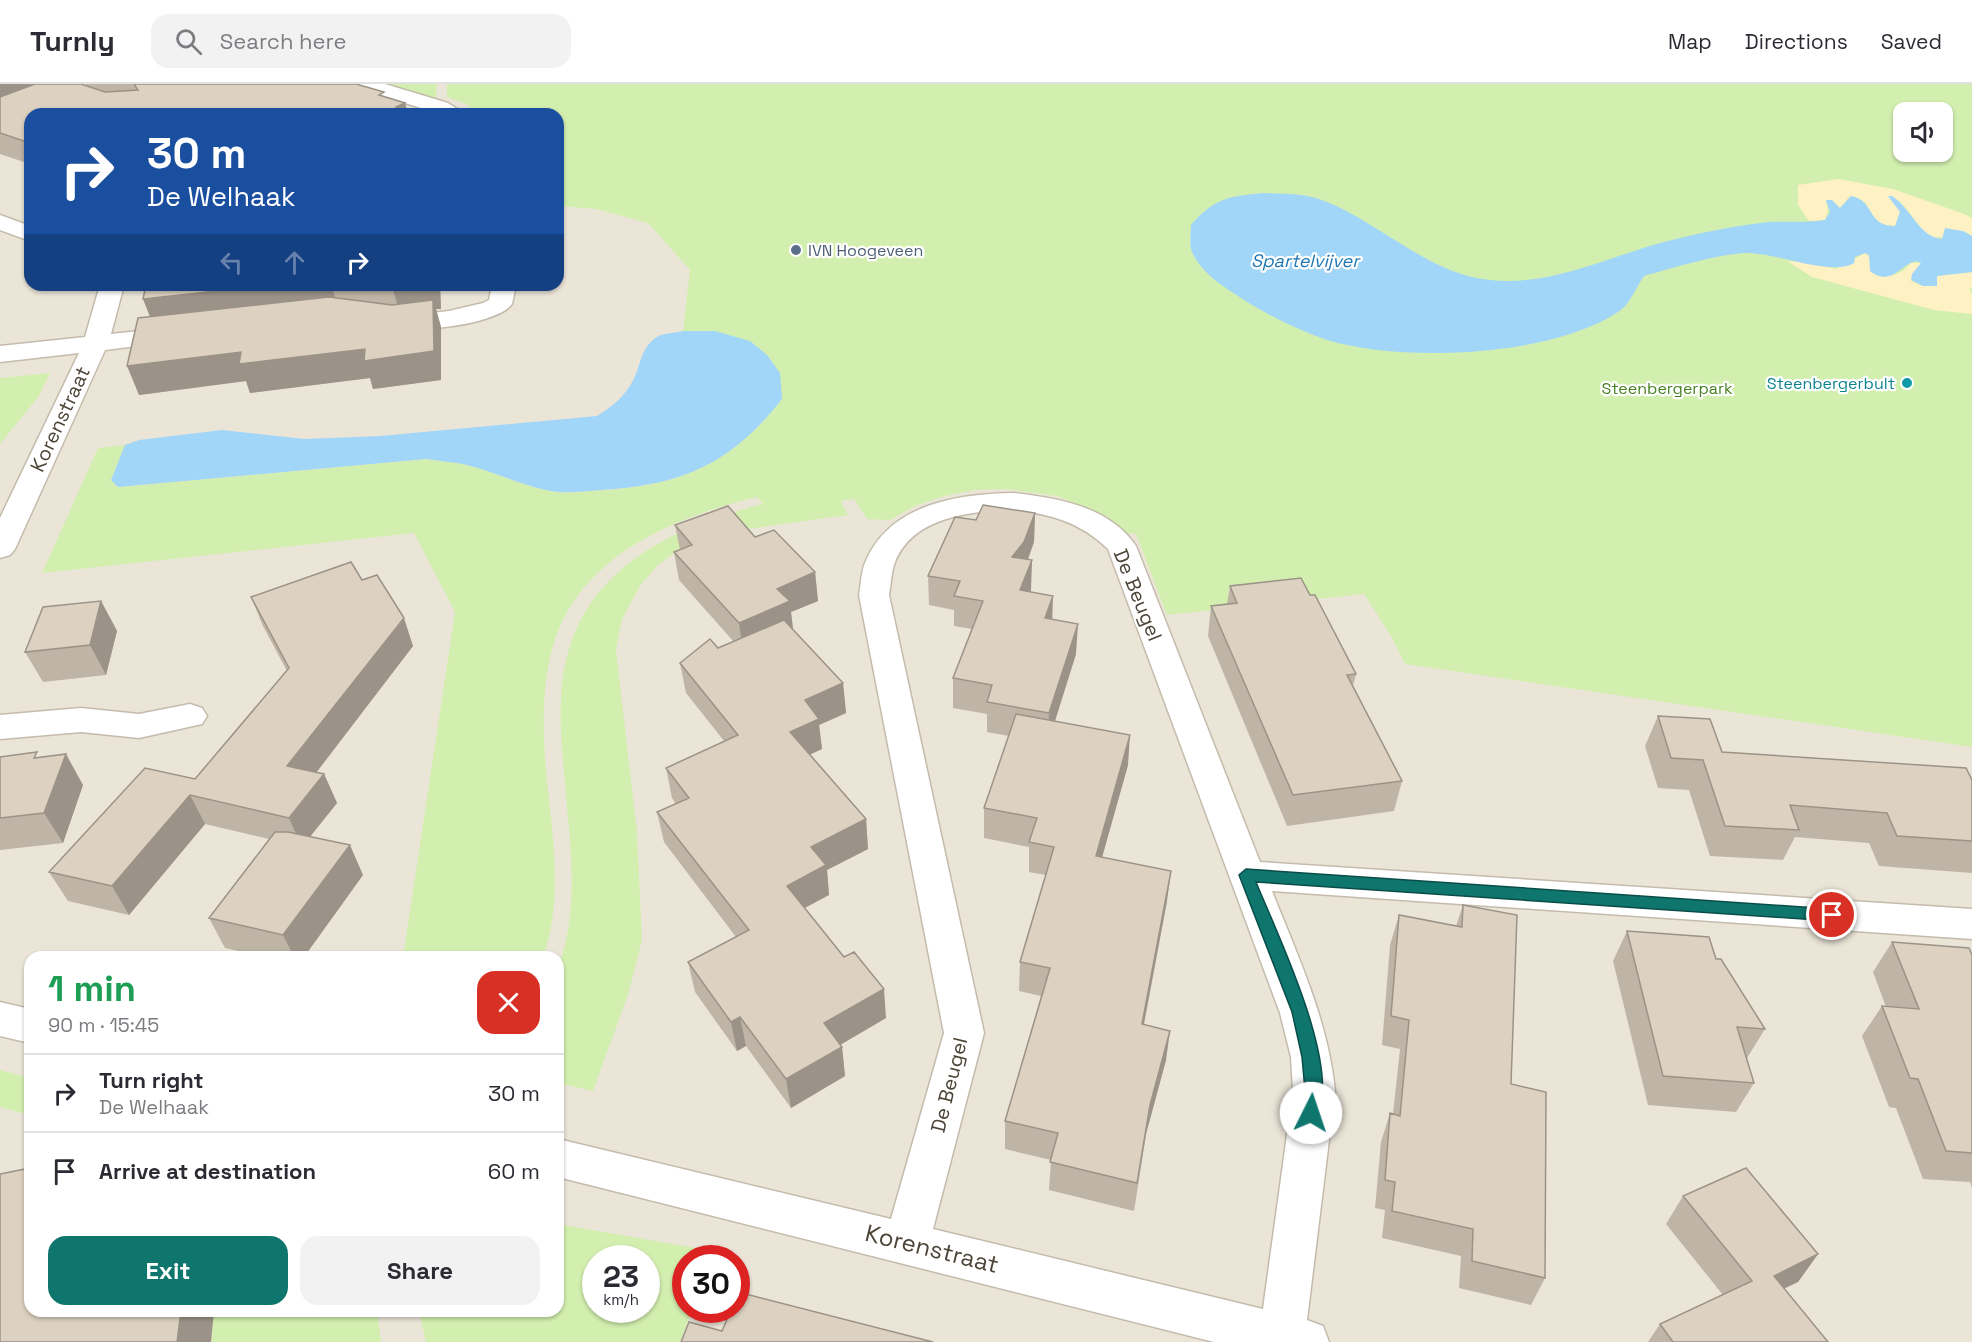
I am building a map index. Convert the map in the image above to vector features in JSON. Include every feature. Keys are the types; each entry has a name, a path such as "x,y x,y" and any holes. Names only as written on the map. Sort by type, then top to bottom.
{"street":[{"path":"364,84 443,108"},
{"path":"0,222 24,232"},
{"name":"Korenstraat","path":"0,549 96,343 110,291"},
{"path":"369,319 400,323 475,314 500,304 503,291"},
{"path":"0,354 199,331"},
{"name":"De Beugel","path":"907,1243 964,1033 874,595 878,563 891,542 906,528 933,514 966,504 999,500 1059,508 1106,531 1121,546 1300,1012 1311,1057 1314,1090 1294,1339"},
{"path":"0,728 81,720 139,726 190,716"},
{"path":"1246,875 1972,924"},
{"path":"0,1019 24,1025"},
{"name":"Korenstraat","path":"564,1159 1294,1339"}],"shaded area":[{"path":"0,84 1972,84 1972,1342 0,1342"}],"green space":[{"path":"382,84 437,84 436,98 431,98"},
{"name":"Steenbergerpark","path":"447,84 1972,84 1972,747 1405,664 1391,636 1364,594 1167,615 1136,534 1127,533 1106,516 1057,496 1005,489 976,490 945,496 915,506 890,520 867,519 854,499 841,501 848,515 734,531 674,553 657,566 640,586 622,619 616,650 637,832 642,940 628,995 593,1091 564,1084 563,951 569,923 572,877 562,751 561,699 562,681 569,649 581,619 599,592 620,570 645,551 673,536 732,512 763,504 757,497 701,514 646,538 621,554 598,573 579,594 563,620 550,660 544,703 544,748 555,874 553,917 545,951 404,951 455,612 414,533 42,573 98,448 125,445 111,480 118,487 426,459 467,465 547,490 576,492 634,487 683,475 726,454 764,421 782,399 715,331 683,331 690,270 648,223 596,209 564,206 564,108 471,108 447,97"},
{"path":"50,373 39,396 0,444 0,378"},
{"path":"0,1070 24,1076 24,1113 0,1107"},
{"path":"564,1225 679,1245 672,1245 672,1323 687,1323 680,1342 426,1342 420,1317 564,1317"},
{"path":"213,1317 378,1317 381,1342 211,1342"}],"sand":[{"path":"1838,179 1893,189 1964,214 1972,218 1972,236 1963,231 1949,236 1930,236 1924,232 1898,200 1900,212 1895,226 1880,222 1873,216 1865,202 1849,197 1840,208 1832,200 1826,200 1828,211 1825,220 1809,221 1798,205 1798,185"},
{"path":"1865,253 1891,276 1903,271 1911,263 1921,263 1911,281 1923,286 1936,276 1972,272 1972,288 1969,289 1972,295 1972,314 1934,310 1812,277 1787,261 1812,263 1836,269"}],"water":[{"name":"Spartelvijver","path":"1264,193 1301,195 1322,200 1360,218 1432,262 1472,277 1499,281 1525,280 1577,270 1654,245 1725,228 1770,222 1825,220 1830,212 1826,200 1832,200 1840,208 1851,196 1864,202 1879,222 1895,226 1900,212 1888,196 1892,196 1899,201 1921,228 1934,237 1942,239 1945,228 1963,231 1972,236 1972,272 1937,276 1937,286 1923,286 1911,280 1912,274 1921,263 1916,261 1895,274 1884,277 1870,271 1869,255 1865,253 1855,257 1854,263 1844,267 1816,265 1756,253 1733,254 1644,276 1621,310 1592,326 1557,338 1519,346 1477,351 1396,352 1327,340 1294,327 1241,298 1201,267 1191,249 1191,225 1207,209 1223,200 1241,195"},
{"path":"683,331 715,331 750,341 767,355 780,373 782,399 744,440 724,455 703,467 657,483 580,492 559,492 535,487 467,465 426,459 118,487 111,480 125,445 139,440 222,430 304,439 380,436 597,416 626,392 634,379 643,353 655,338"}],"building":[{"path":"35,84 81,84 105,92 138,90 134,84 356,84 384,92 379,95 405,103 396,107 399,108 24,108 24,141 0,133 0,97"},
{"path":"145,291 217,291 143,299"},
{"path":"329,297 392,305 433,300 434,351 364,361 365,349 239,364 241,352 127,366 138,318"},
{"path":"983,505 1035,513 1024,542 1012,557 1032,560 1020,590 1053,596 1045,618 1078,624 1049,713 987,702 992,685 953,678 983,601 954,596 960,581 928,576 955,517 976,520"},
{"path":"728,506 755,537 774,530 815,572 777,589 790,601 739,623 674,552 692,545 675,525"},
{"path":"351,562 362,580 377,575 404,618 287,766 324,774 289,818 190,795 112,886 49,872 145,768 195,779 289,668 251,597"},
{"path":"1301,578 1310,595 1315,595 1356,674 1347,675 1402,781 1293,795 1211,606 1237,603 1230,586"},
{"path":"101,601 90,645 25,652 43,607"},
{"path":"784,620 843,683 805,700 819,719 790,732 866,819 811,847 826,865 787,886 844,957 854,952 884,989 824,1023 842,1047 786,1079 740,1017 731,1022 688,962 749,930 657,812 689,798 666,768 738,735 680,663 710,639 718,648"},
{"path":"1016,714 1130,735 1096,856 1171,871 1142,1024 1170,1031 1150,1105 1137,1183 1050,1162 1058,1133 1005,1121 1050,968 1020,962 1054,847 1029,842 1037,818 984,808"},
{"path":"1658,716 1710,719 1722,752 1966,768 1972,780 1972,841 1897,836 1887,813 1790,805 1799,830 1725,826 1703,760 1671,758"},
{"path":"37,752 34,758 66,754 44,813 0,818 0,757"},
{"path":"275,832 288,832 350,845 283,935 209,918"},
{"path":"1463,905 1517,915 1511,1084 1546,1092 1545,1278 1472,1261 1473,1229 1392,1211 1395,1182 1385,1180 1390,1113 1400,1116 1409,1020 1391,1016 1399,915 1462,927"},
{"path":"1627,931 1709,937 1716,959 1721,959 1765,1029 1737,1027 1754,1083 1663,1076"},
{"path":"1892,942 1969,948 1972,955 1972,1153 1946,1151 1918,1079 1910,1078 1882,1006 1919,1009"},
{"path":"1746,1168 1818,1254 1774,1276 1828,1342 1673,1342 1660,1324 1752,1281 1683,1196"},
{"path":"24,1169 24,1317 180,1317 177,1342 0,1342 0,1174"},
{"path":"750,1295 933,1342 681,1342 689,1323 722,1331 725,1323 750,1323"}],"place":[{"name":"IVN Hoogeveen","path":"796,250"},
{"name":"Steenbergerbult","path":"1907,383"}],"route":[{"path":"1311,1113 1314,1090 1311,1057 1300,1012 1246,875 1832,915"}]}
